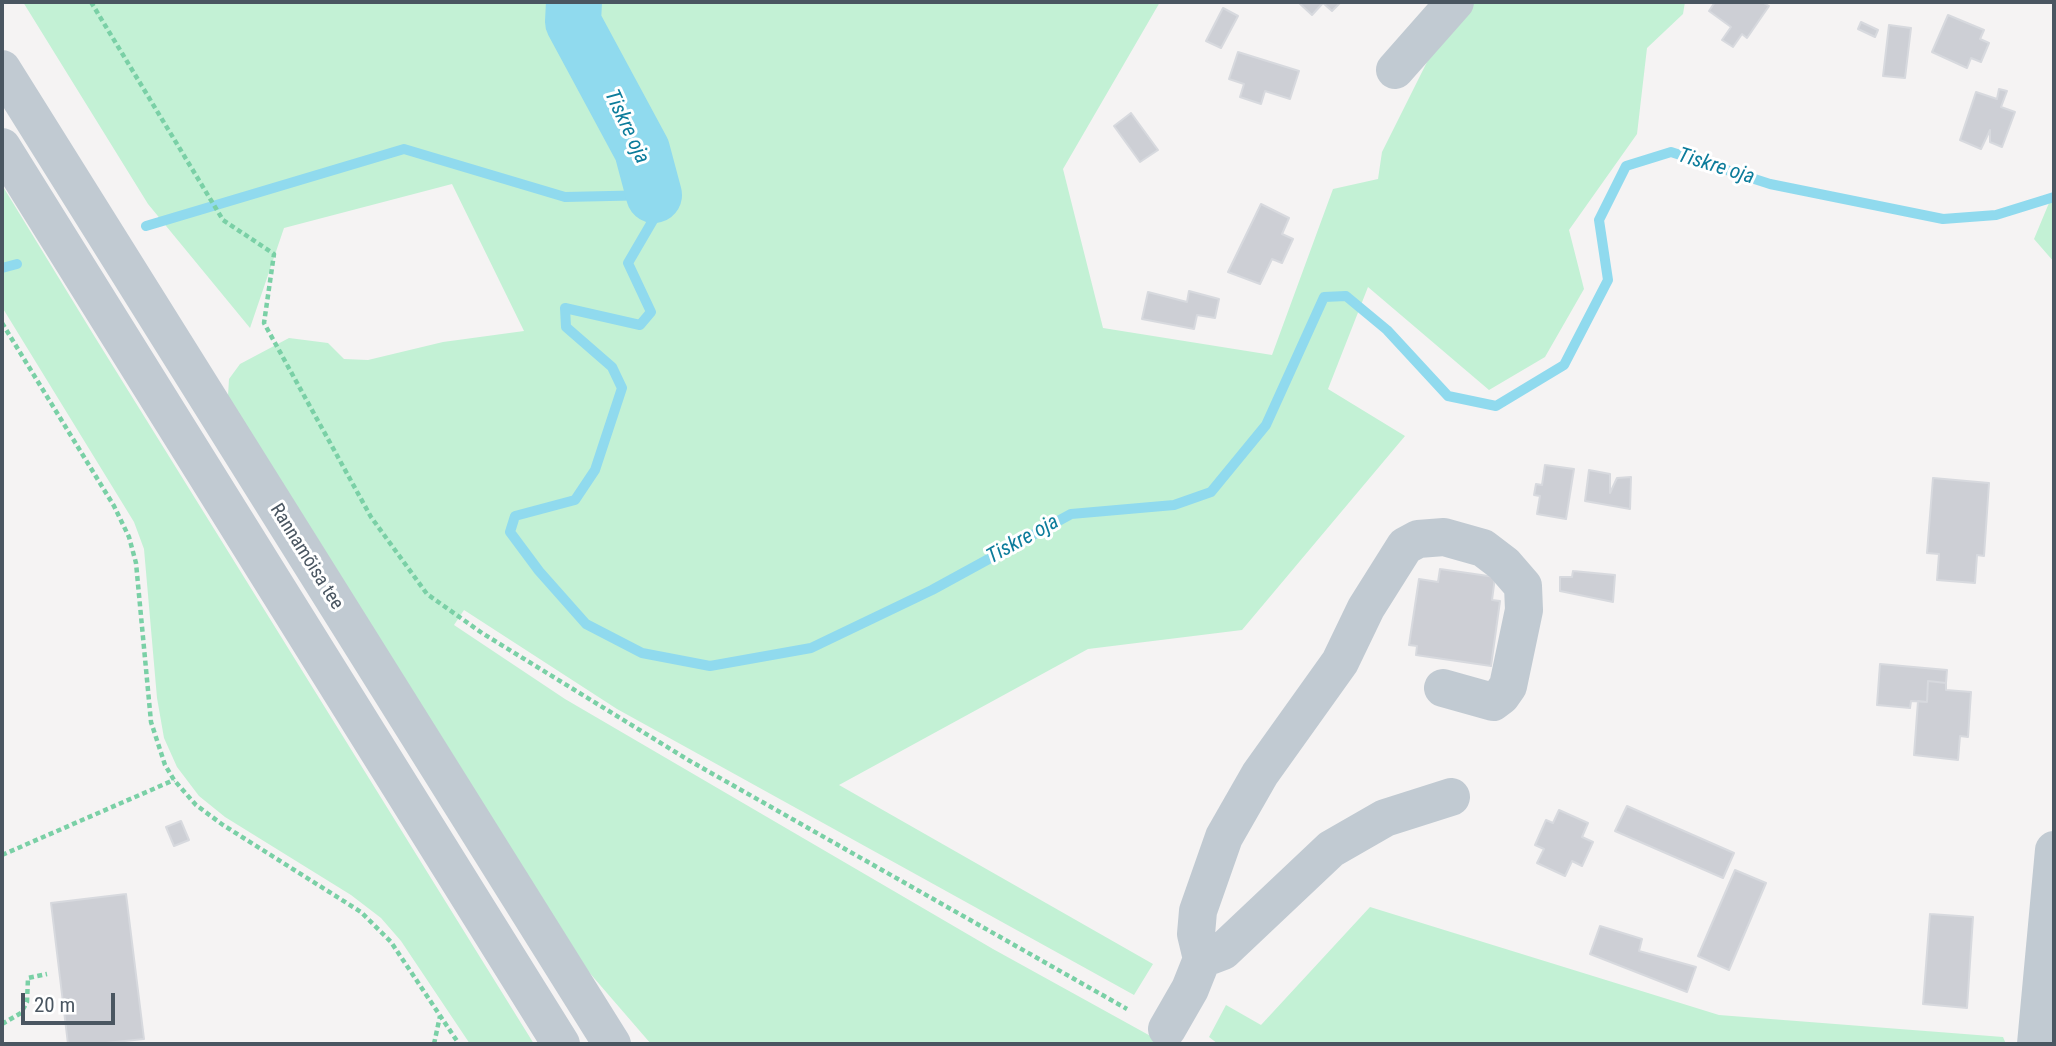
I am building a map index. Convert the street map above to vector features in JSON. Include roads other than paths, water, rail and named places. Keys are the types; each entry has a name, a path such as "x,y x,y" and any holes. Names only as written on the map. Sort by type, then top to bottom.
{"street":[{"path":"1395,69 1455,2"},
{"name":"Rannamõisa tee","path":"2,69 612,1044"},
{"path":"2,147 561,1044"},
{"path":"1167,1029 1190,989 1202,959 1196,934 1198,911 1224,837 1260,774 1340,662 1366,608 1405,546 1419,539 1444,537 1483,548 1504,564 1523,586 1524,610 1507,686 1501,696 1493,702 1443,688"},
{"path":"1202,959 1223,951 1331,849 1385,818 1451,797"},
{"path":"2036,1044 2054,850"}],"waterway":[{"name":"Tiskre oja","path":"574,2 573,22 642,150 654,195"},
{"name":"Tiskre oja","path":"146,226 404,149 565,197 654,195 656,215 628,263 651,312 640,325 565,308 566,327 612,367 622,388 595,470 575,500 515,516 510,532 539,571 586,624 642,653 710,666 811,648 932,590 1071,514 1174,505 1211,492 1266,425 1324,297 1346,296 1387,330 1448,396 1496,406 1564,365 1608,280 1599,220 1626,166 1671,152 1770,184 1943,219 1996,215 2054,197"},
{"path":"2,268 17,264"}]}
